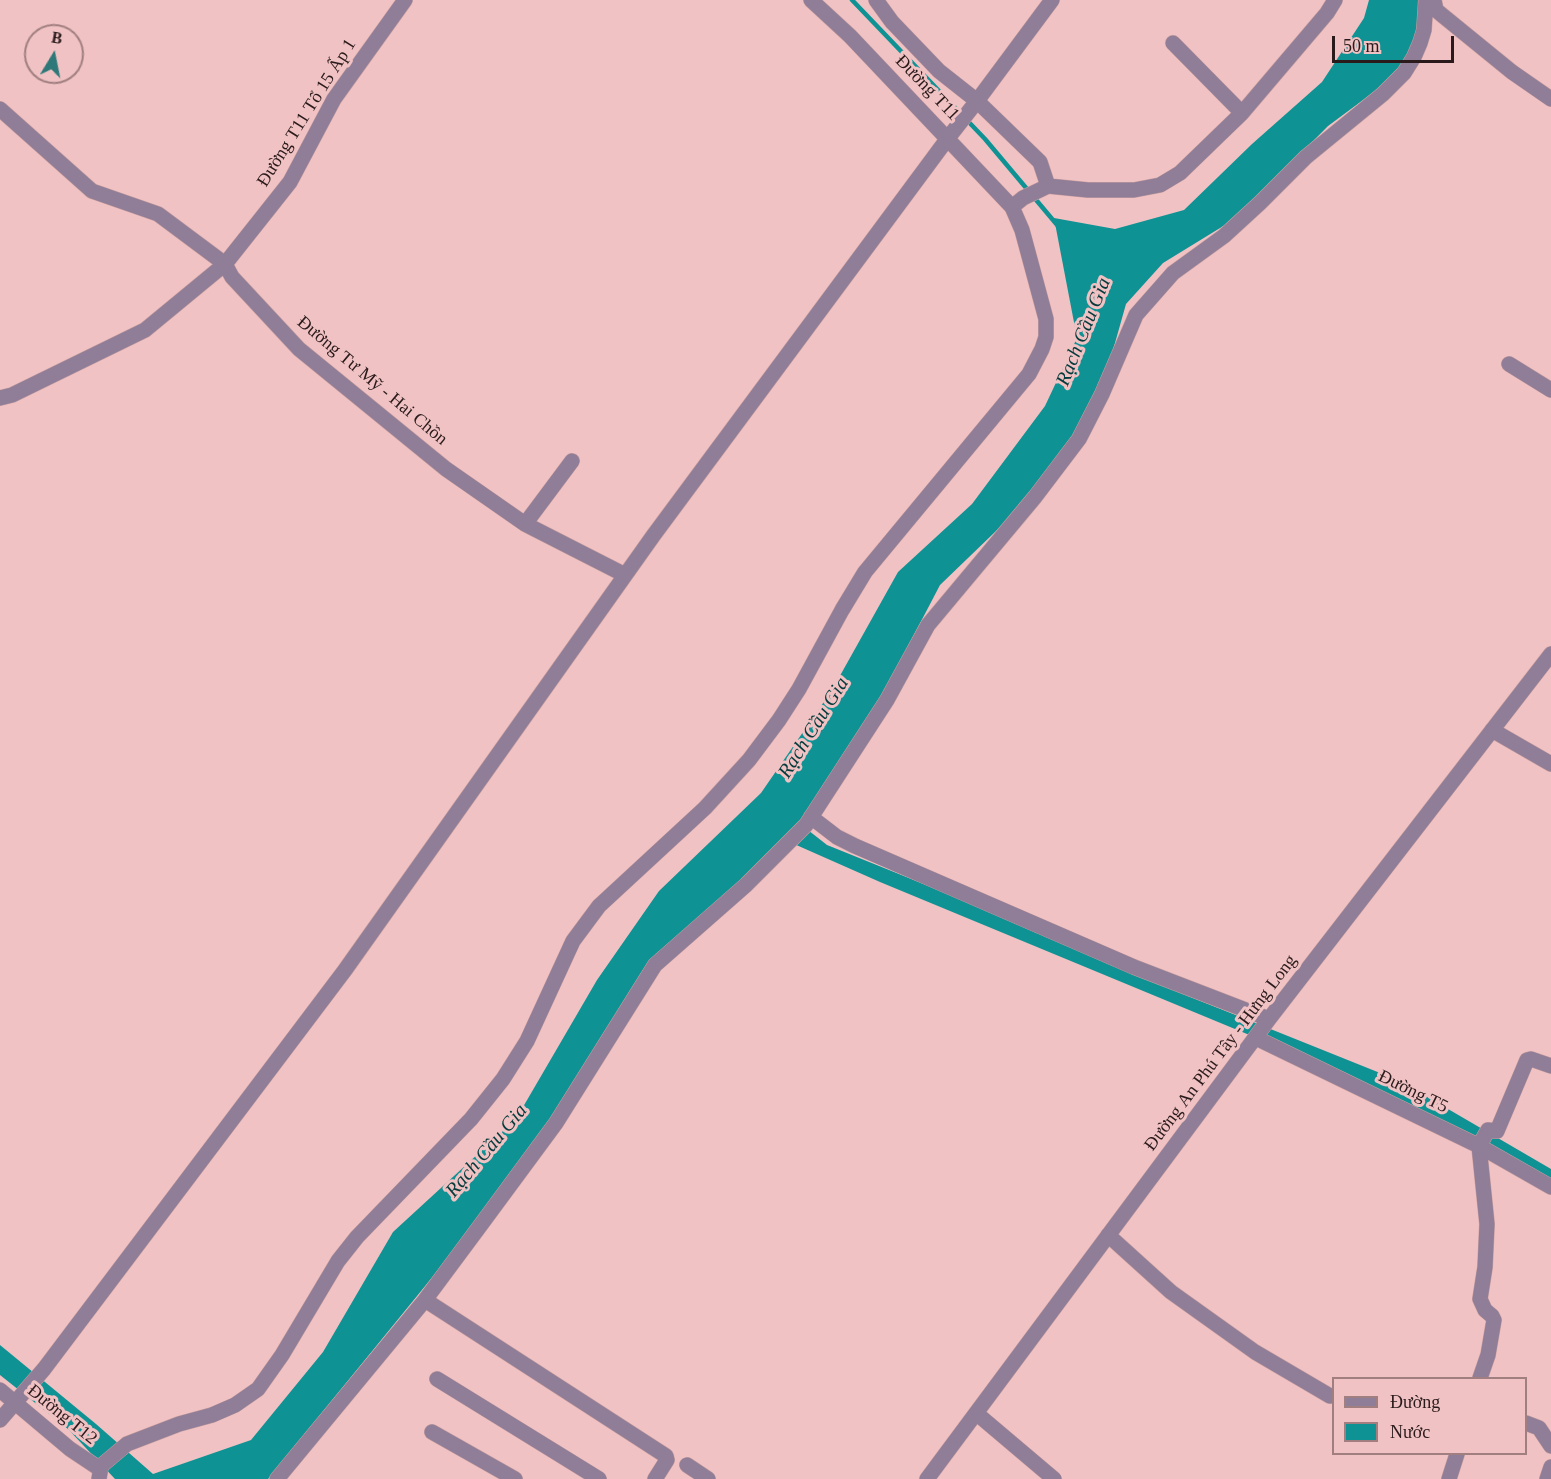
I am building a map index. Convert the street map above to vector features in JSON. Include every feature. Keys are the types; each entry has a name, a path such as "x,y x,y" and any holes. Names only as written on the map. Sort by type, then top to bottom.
{"street":[{"name":"Đường T11 Tổ 15 Ấp 1","path":"0,398 12,395 145,330 225,264 290,182 334,99 405,0"},
{"name":"Đường T11","path":"811,0 850,36 948,138 1017,202"},
{"path":"876,0 892,22 939,71 977,101 1040,162 1048,186"},
{"path":"0,1420 44,1369 345,970 625,575 1052,0"},
{"path":"100,1471 127,1444 235,1406 258,1389 282,1355 338,1261 357,1237 471,1119 504,1079 528,1041 573,941 599,906 697,816 749,760 779,720 865,572 1029,374 1042,349 1046,337 1046,319 1022,231 1017,202 1048,186 1088,190 1134,190 1160,185 1179,173 1242,113 1327,13 1335,0"},
{"path":"277,1479 424,1300 556,1123 655,965 746,885 808,821 887,700 928,625 1079,439 1102,394 1136,315 1173,273 1224,236 1306,157 1404,74 1414,57 1424,30 1426,0"},
{"path":"1434,0 1436,10 1512,72 1551,99"},
{"path":"1173,43 1242,113"},
{"name":"Đường Tư Mỹ - Hai Chồn","path":"0,109 92,191 158,214 225,264 232,277 299,349 446,469 525,524 625,575"},
{"path":"1509,364 1551,390"},
{"path":"525,524 572,461"},
{"name":"Đường An Phú Tây - Hưng Long","path":"927,1479 1268,1021 1551,654"},
{"path":"1492,730 1551,764"},
{"path":"808,821 855,846 1134,967 1268,1021"},
{"name":"Đường T5","path":"1256,1038 1479,1146 1551,1187"},
{"path":"1480,1377 1488,1355 1494,1320 1485,1310 1480,1299 1485,1267 1487,1224 1479,1146 1488,1130 1497,1131 1527,1060 1531,1059 1551,1066"},
{"path":"1108,1235 1171,1292 1256,1352 1330,1396"},
{"path":"424,1300 666,1456 667,1460 655,1479"},
{"path":"437,1379 599,1479"},
{"name":"Đường T12","path":"0,1390 17,1398 70,1449 100,1471"},
{"path":"976,1413 1054,1479"},
{"path":"1527,1423 1539,1428 1551,1446"},
{"path":"432,1432 515,1479"},
{"path":"1449,1479 1457,1455"},
{"path":"687,1465 708,1479"},
{"path":"1546,1479 1551,1467"}],"water":[{"name":"Rạch Cầu Gia","path":"1369,0 1420,0 1416,43 1394,77 1328,126 1238,217 1163,263 1126,304 1104,382 1074,433 1022,506 940,585 881,698 799,823 827,845 951,895 1111,965 1400,1081 1551,1169 1551,1181 1305,1058 880,882 785,840 643,970 537,1141 474,1226 268,1479 115,1479 68,1429 0,1375 0,1345 153,1474 251,1440 323,1352 393,1232 516,1119 597,980 659,891 761,793 832,690 898,572 972,504 1045,406 1077,338 1054,218 1115,229 1184,210 1252,144 1322,82 1364,18"}],"waterway":[{"path":"852,0 985,139 1058,226"}]}
